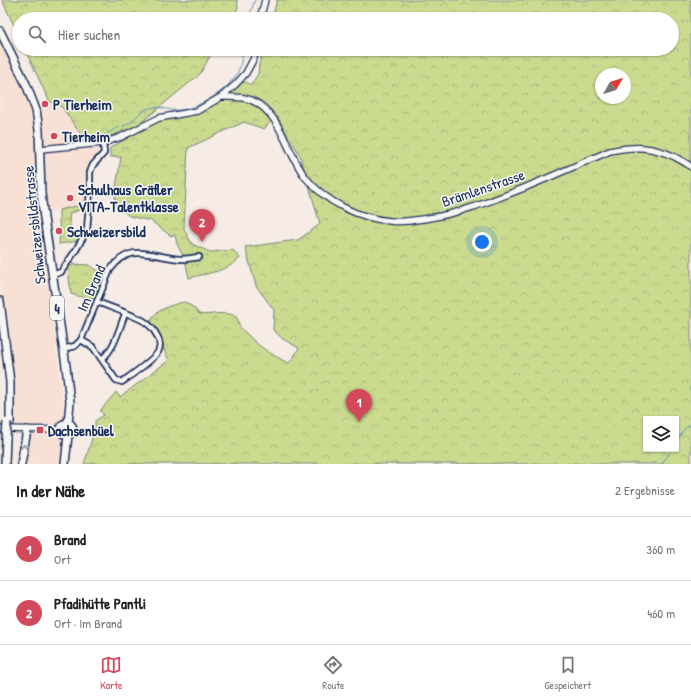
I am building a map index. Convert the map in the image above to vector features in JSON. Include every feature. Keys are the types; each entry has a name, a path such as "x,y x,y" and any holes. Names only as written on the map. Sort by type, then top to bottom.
{"main road":[{"name":"Schweizersbildstrasse","path":"0,31 12,55"},
{"name":"Schweizersbildstrasse","path":"12,56 26,84 36,110 40,130 41,193 70,402 68,424"},
{"path":"0,301 10,382 8,464"},
{"path":"68,424 63,425 62,430 64,434 68,435"},
{"name":"4","path":"65,464 68,435 71,434 73,430 72,426 68,424"},
{"path":"21,464 27,430"},
{"path":"5,464 8,437"}],"street":[{"path":"262,12 265,0"},
{"path":"40,149 103,143 121,137 159,118 197,110 221,97 246,73 254,56"},
{"name":"Brämlenstrasse","path":"221,97 236,97 251,100 267,110 278,127 294,160 306,178 333,202 350,211 370,218 390,221 402,222 446,215 486,203 610,151 629,147 655,149 678,158 691,167"},
{"path":"52,275 61,272 87,230 90,172 93,165 104,153 103,143"},
{"name":"Im Brand","path":"81,340 110,270 127,254 140,253 182,259 199,257"},
{"path":"63,349 75,346 81,340 93,347 116,380 122,382 157,354 160,347 159,340 145,322 97,302"},
{"path":"102,359 108,354 126,314"},
{"path":"0,429 62,430"}],"shaded area":[{"name":"Schweizersbild","path":"0,37 28,102 49,101 62,107 89,147 102,146 102,154 88,173 88,204 40,213 65,422 61,464 26,464 31,426 15,425 11,349 0,283"}],"green space":[{"path":"2,0 237,0 238,8 235,12 12,12 12,21"},
{"path":"277,0 691,0 691,464 84,464 93,436 95,421 104,415 100,411 116,392 120,397 169,360 161,340 151,324 154,315 164,308 185,302 193,307 199,314 224,313 233,315 237,319 240,327 261,347 288,363 292,360 299,348 283,339 273,330 274,310 256,286 245,247 298,240 320,224 300,155 278,117 271,121 264,129 244,122 188,148 184,229 192,244 210,252 233,250 240,258 235,263 223,269 189,278 185,260 177,244 175,235 171,236 151,221 129,216 116,204 115,193 121,157 110,157 110,148 160,120 183,115 224,100 241,83 246,82 251,85 258,74 261,56 679,56 679,12 274,12"},
{"path":"28,56 210,56 200,74 138,125 108,137 86,142 62,107 49,101"},
{"path":"85,204 86,208 70,213 69,220 71,231 80,235 78,241 59,244 59,210"},
{"path":"73,264 89,265 103,274 94,298 85,298 71,294 68,269"}],"waterway":[{"path":"251,12 255,0"},
{"path":"88,137 105,135 133,121 142,111 150,108 159,107 171,110 180,110 206,101 223,90 230,83 240,66 242,56"},
{"path":"679,437 685,428 691,425"},
{"path":"664,464 663,462 670,453"}],"place":[{"name":"P Tierheim","path":"45,104"},
{"name":"Tierheim","path":"54,136"},
{"name":"Schulhaus Gräfler VITA-Talentklasse","path":"70,198"},
{"name":"Schweizersbild","path":"59,231"},
{"name":"Pfadihütte Pantli","path":"202,242"},
{"name":"Brand","path":"359,422"},
{"name":"Dachsenbüel","path":"40,430"}]}
